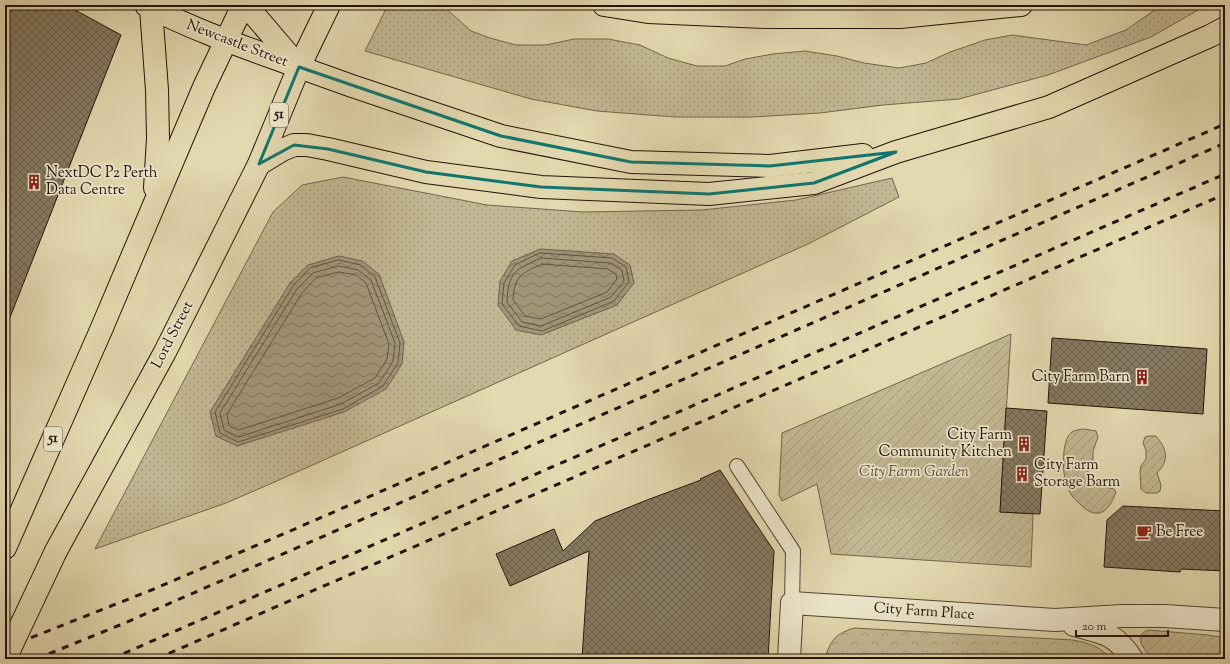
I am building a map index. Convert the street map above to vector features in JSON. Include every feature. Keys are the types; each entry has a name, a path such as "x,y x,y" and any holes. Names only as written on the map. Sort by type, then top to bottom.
{"main road":[{"name":"51","path":"5,548 101,330 204,87 245,5"},
{"name":"Newcastle Street","path":"245,5 299,67"},
{"name":"Lord Street","path":"5,659 56,551 165,352 259,164 299,67 329,5"},
{"path":"604,5 648,12 707,15 766,17 900,17 1021,5"},
{"name":"Newcastle Street","path":"149,6 173,19 226,41 299,67"},
{"path":"149,6 157,90 158,138 153,205"},
{"path":"259,164 282,150 294,146 307,146 328,149 426,172 541,187 709,194 814,183 896,152 1050,107 1225,28"},
{"path":"299,67 501,136 631,162 770,166 896,152"}],"street":[{"name":"City Farm Place","path":"792,603 1055,620 1122,616 1165,616 1225,620"},
{"path":"789,659 792,603"},
{"name":"City Farm Place","path":"1055,620 1108,634 1124,646 1132,659"}],"lane":[{"path":"737,466 793,551 792,603"}],"highlighted area":[{"path":"299,67 501,136 631,162 770,166 896,152 814,183 709,194 541,187 426,172 328,149 294,145 259,164"}],"green space":[{"path":"388,5 442,5 471,31 516,45 546,45 574,39 608,39 640,45 668,58 697,66 725,66 745,59 773,54 805,51 837,56 864,63 899,68 926,63 950,52 985,40 1012,35 1086,45 1126,30 1162,5 1207,5 1151,37 1048,75 959,99 883,105 820,113 752,117 675,117 597,111 531,99 365,51"},
{"path":"343,177 487,205 583,212 702,210 796,200 892,178 899,197 808,244 270,484 226,503 95,549 273,212 302,185"},
{"name":"City Farm Garden","path":"1011,334 1000,512 1033,514 1031,567 831,554 817,484 782,501 779,495 782,433"},
{"path":"1084,429 1096,431 1098,437 1093,451 1093,463 1088,471 1088,476 1091,481 1101,486 1114,489 1116,492 1109,506 1105,510 1096,513 1085,509 1072,496 1065,479 1064,451 1066,441 1072,432"},
{"path":"1156,436 1163,446 1165,454 1165,461 1157,473 1161,485 1160,491 1157,493 1146,493 1141,489 1140,471 1141,466 1146,459 1146,450 1143,443 1145,437"},
{"path":"854,628 1073,640 1094,646 1103,651 1112,659 824,659 834,639 842,633"},
{"path":"1148,630 1208,635 1225,638 1225,659 1151,659 1143,647 1140,639 1143,633"}],"water":[{"path":"540,249 614,254 630,265 634,283 617,305 541,335 516,330 498,305 500,281 512,261"},
{"path":"339,256 362,261 379,274 404,342 402,364 386,389 344,412 237,446 216,436 210,412 290,283 308,265"}],"building":[{"name":"NextDC P2 Perth Data Centre","path":"5,5 66,5 121,35 7,325 5,325"},
{"path":"1052,338 1207,349 1203,414 1048,403"},
{"path":"1006,408 1047,411 1040,514 1000,512"},
{"path":"720,470 774,551 768,659 582,659 589,551 510,586 496,554 554,529 563,551 595,521 701,480 700,479"},
{"path":"1123,506 1225,511 1225,571 1181,569 1180,572 1104,567 1107,520"}],"railway":[{"path":"5,648 154,589 297,528 1225,124"},
{"path":"36,659 120,625 1225,143"},
{"path":"111,659 1225,174"},
{"path":"156,659 1225,194"}],"place":[{"name":"NextDC P2 Perth Data Centre","path":"34,182"},
{"name":"City Farm Barn","path":"1142,377"},
{"name":"City Farm Community Kitchen","path":"1024,444"},
{"name":"City Farm Storage Barm","path":"1022,474"},
{"name":"Be Free","path":"1144,532"}]}
